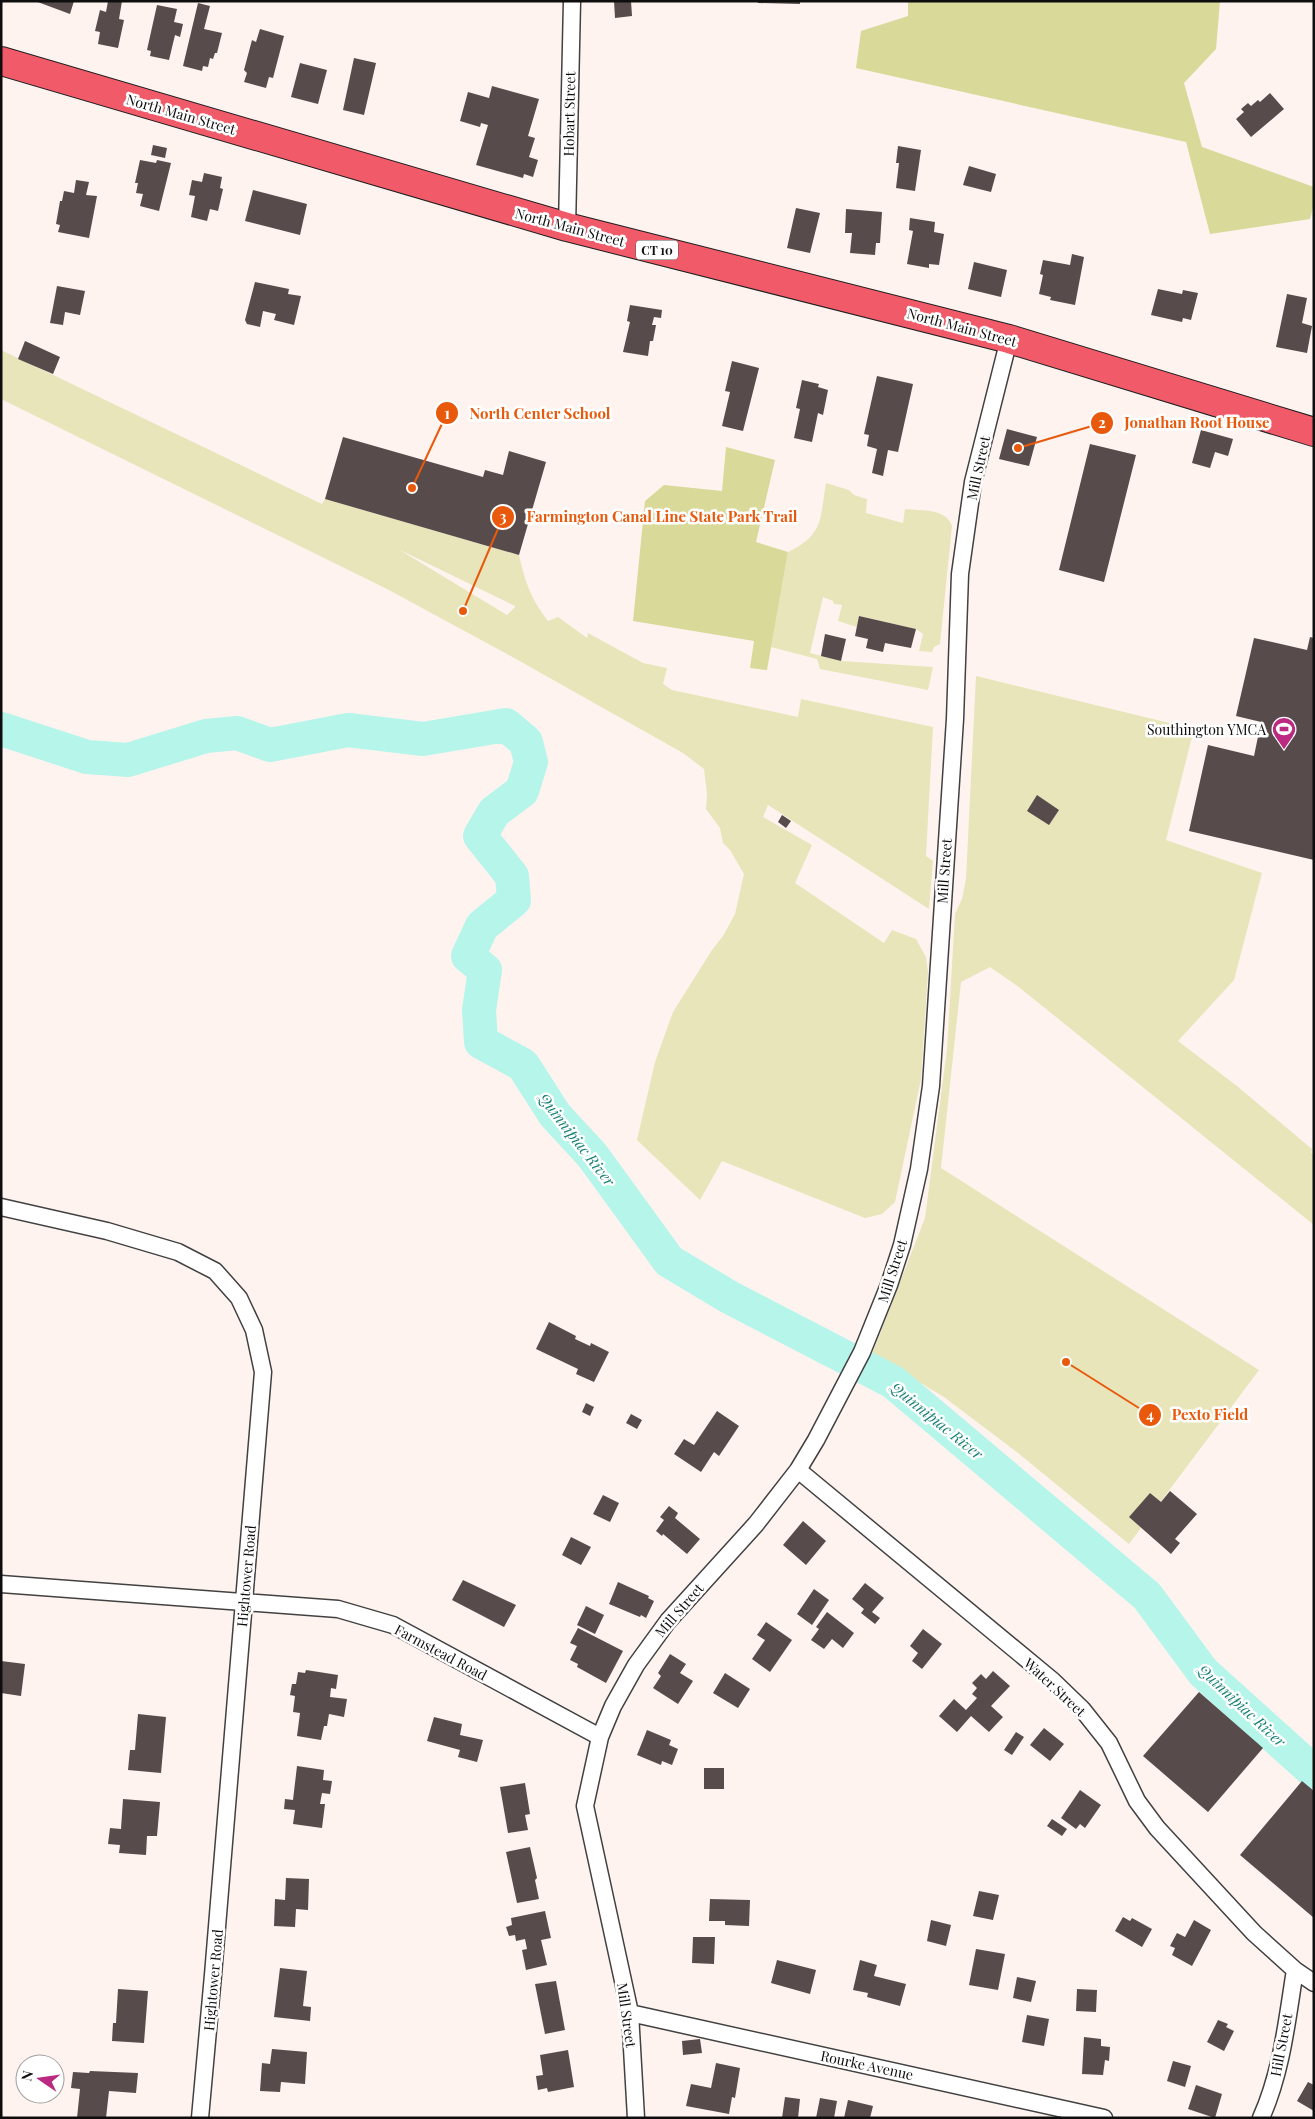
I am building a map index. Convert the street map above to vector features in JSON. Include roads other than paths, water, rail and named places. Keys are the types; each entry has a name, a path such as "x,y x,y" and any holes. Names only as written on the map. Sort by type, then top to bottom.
{"highway":[{"name":"North Main Street","path":"1,61 566,227 1009,339 1314,432"}],"street":[{"name":"Hobart Street","path":"566,227 572,1"},
{"name":"Mill Street","path":"636,2118 630,2013 585,1806 600,1737 613,1706 636,1665 668,1621 756,1524 798,1470 853,1372 889,1284 902,1245 919,1170 932,1086 954,719 960,574 973,482 1009,339"},
{"name":"Hightower Road","path":"1,1207 107,1231 178,1252 215,1271 239,1298 254,1330 263,1372 214,1975 200,2118"},
{"name":"Water Street","path":"798,1470 1046,1675 1082,1709 1108,1743 1137,1801 1157,1828 1254,1933 1295,1970 1314,1982"},
{"name":"Farmstead Road","path":"1,1584 338,1609 393,1625 600,1737"},
{"name":"Hill Street","path":"1261,2118 1269,2100 1282,2050 1295,1970"},
{"name":"Rourke Avenue","path":"630,2013 1104,2118"}],"waterway":[{"name":"Quinnipiac River","path":"1,729 87,757 128,760 206,736 237,733 270,745 348,730 423,739 506,725 526,742 531,762 522,791 494,812 480,836 512,876 514,900 482,926 468,956 485,970 479,1010 481,1042 523,1065 555,1115 592,1155 669,1261 729,1297 893,1382 1147,1596 1203,1672 1314,1772"}],"place":[{"name":"Jonathan Root House","path":"1018,448"},
{"name":"North Center School","path":"412,488"},
{"name":"Farmington Canal Line State Park Trail","path":"463,611"},
{"name":"Southington YMCA","path":"1284,750"},
{"name":"Pexto Field","path":"1066,1362"}]}
